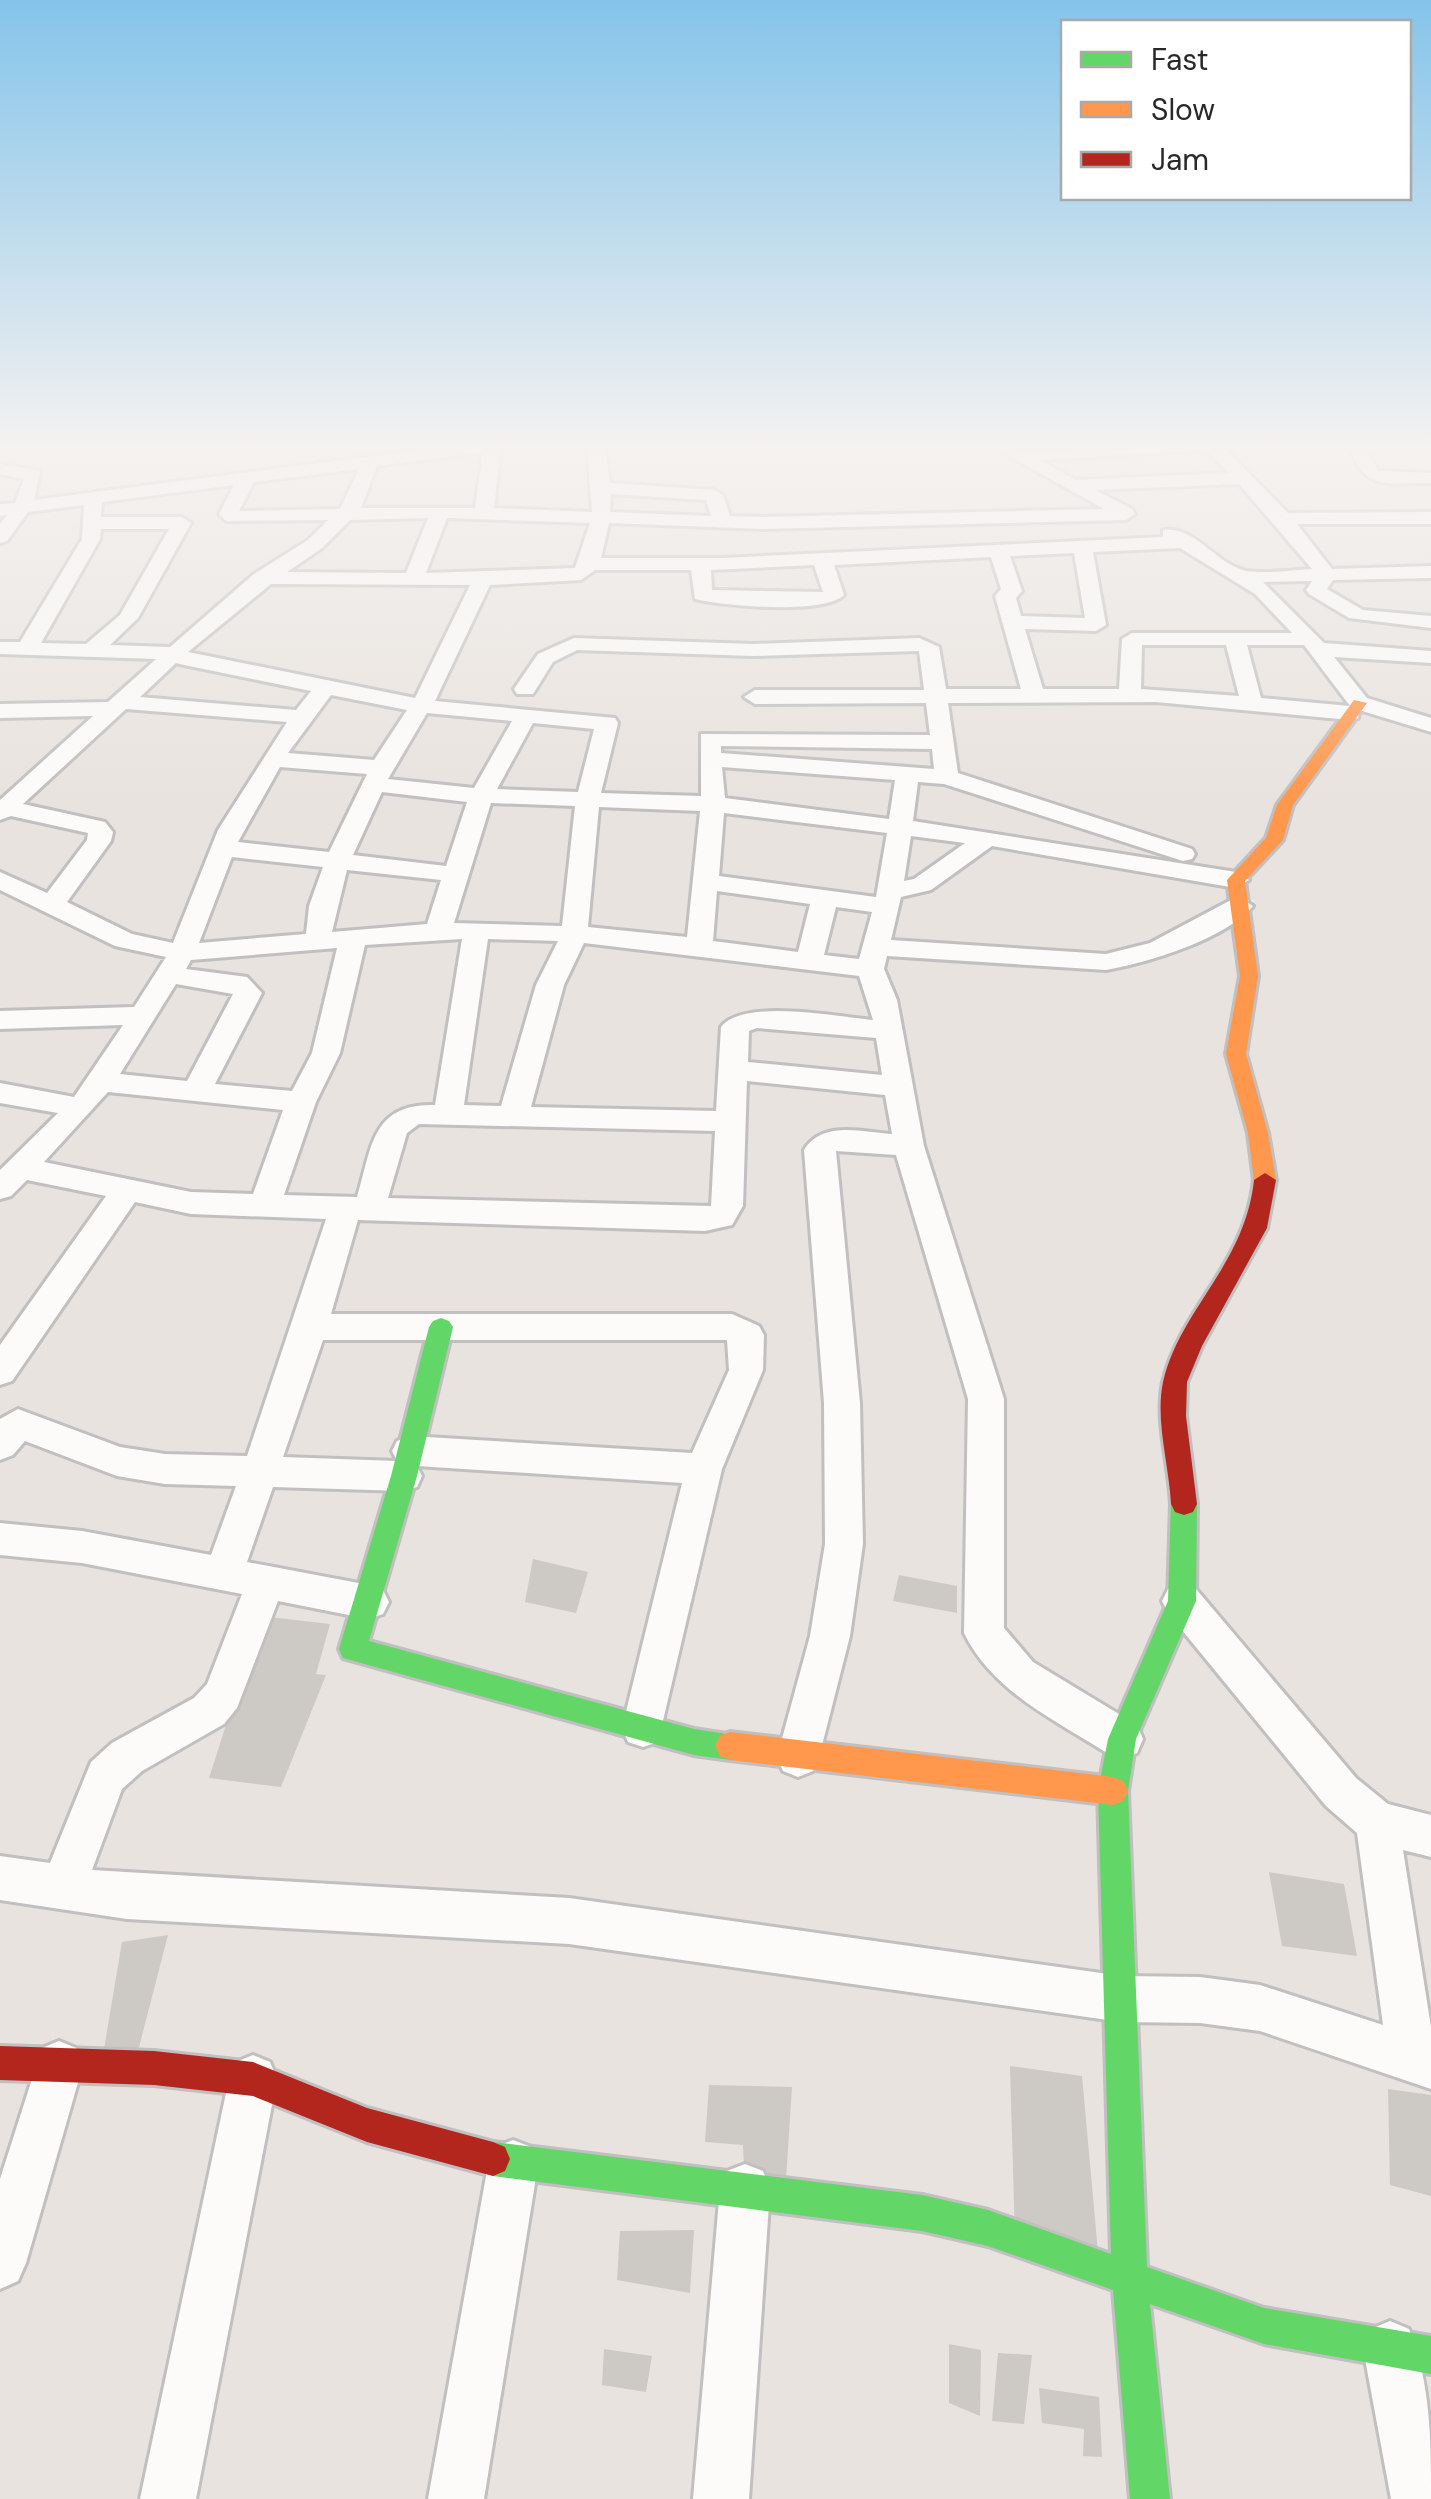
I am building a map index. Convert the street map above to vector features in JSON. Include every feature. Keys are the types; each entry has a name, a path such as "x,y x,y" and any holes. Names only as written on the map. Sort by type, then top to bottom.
{"street":[{"path":"26,649 76,564"},
{"path":"91,651 128,618 159,564"},
{"path":"3,810 175,653 261,578 284,564"},
{"path":"413,580 420,564"},
{"path":"261,578 483,579 574,575 590,564 710,564"},
{"path":"701,564 700,593 754,649 937,696 1130,694 1355,708 1431,725"},
{"path":"754,649 831,597 823,564"},
{"path":"1004,564 1012,591 1005,596 1034,696"},
{"path":"1012,622 1096,625 1085,564"},
{"path":"1224,564 1244,576 1312,644 1355,708"},
{"path":"1318,564 1327,575"},
{"path":"1244,576 1431,572"},
{"path":"1365,574 1392,620"},
{"path":"1327,575 1316,590 1333,604 1371,620 1431,622"},
{"path":"318,941 322,906 338,860 377,776 422,706 483,579"},
{"path":"1130,694 1132,639 1312,644 1431,657"},
{"path":"1235,640 1252,704"},
{"path":"525,689 544,658 574,644 754,649 920,644 929,647 947,777"},
{"path":"0,648 175,653 184,659 422,706 607,724 588,799 574,934 550,985 514,1114"},
{"path":"754,649 755,737"},
{"path":"10,1178 81,1108 100,1082 174,964 222,848 273,759 326,685"},
{"path":"0,711 117,706 302,717"},
{"path":"174,964 318,941 438,930 574,934 809,962 872,958 1106,962 1136,958 1167,947 1241,885 1274,840 1285,805 1355,708"},
{"path":"438,930 481,796 525,717"},
{"path":"699,948 708,882 711,737 945,742"},
{"path":"273,759 481,796 712,804 987,838 1241,885"},
{"path":"711,760 947,777 1184,854 1241,885"},
{"path":"908,773 902,828 872,958 909,1146 986,1399 989,1435 984,1633 1019,1675 1122,1739"},
{"path":"0,781 34,781"},
{"path":"3,810 96,827 100,832 99,841 52,904"},
{"path":"708,882 825,897 888,898 922,885 987,838"},
{"path":"222,848 454,874"},
{"path":"0,880 174,964 238,983 248,992 196,1092"},
{"path":"1150,2499 1130,2281 1113,1791 1122,1739 1182,1602 1184,1484 1175,1404 1178,1370 1262,1213 1267,1190 1267,1169 1236,1054 1236,1035 1249,976 1241,885"},
{"path":"809,962 825,897"},
{"path":"448,1114 476,931"},
{"path":"264,1208 301,1102 326,1053 353,938"},
{"path":"0,1020 139,1016"},
{"path":"10,1178 264,1208 721,1217 728,1206 734,1122 734,1027 742,1020 886,1030"},
{"path":"734,1070 895,1086"},
{"path":"100,1082 301,1102"},
{"path":"0,1093 81,1108"},
{"path":"224,1574 310,1327 393,1128 413,1114 734,1122"},
{"path":"798,1756 830,1636 844,1544 842,1403 819,1150 829,1140 909,1146"},
{"path":"0,1372 126,1192"},
{"path":"310,1327 740,1329 747,1335 746,1370 704,1469 643,1728"},
{"path":"441,1327 407,1464 353,1649 360,1654 694,1742 1113,1791"},
{"path":"0,1446 18,1423 117,1462 165,1470 258,1474 407,1464 704,1469"},
{"path":"0,1539 82,1547 369,1602"},
{"path":"62,1890 106,1776 127,1758 194,1722 224,1694 266,1582"},
{"path":"1182,1602 1341,1792 1377,1822 1431,1836"},
{"path":"0,1878 127,1898 569,1921 1122,1999 1200,2000 1260,2008 1422,2062 1377,1822"},
{"path":"0,2063 154,2068 253,2079 367,2125 513,2165 745,2189 922,2213 988,2228 1264,2326 1411,2352 1420,2499"},
{"path":"5,2231 59,2065"},
{"path":"168,2499 253,2079"},
{"path":"456,2499 513,2165"},
{"path":"721,2499 745,2189"}],"building":[{"path":"533,1559 588,1572 576,1613 525,1602"},
{"path":"899,1575 957,1586 957,1613 893,1601"},
{"path":"261,1616 330,1624 316,1674 326,1675 281,1787 209,1778"},
{"path":"1269,1872 1344,1884 1357,1956 1282,1946"},
{"path":"168,1935 138,2051 104,2049 122,1942"},
{"path":"1010,2066 1082,2076 1098,2252 1015,2238"},
{"path":"709,2085 792,2087 785,2195 745,2189 743,2145 705,2142"},
{"path":"1388,2089 1431,2095 1431,2196 1390,2185"},
{"path":"694,2230 690,2293 617,2280 620,2231"},
{"path":"949,2344 981,2350 980,2416 949,2403"},
{"path":"604,2349 652,2356 646,2392 602,2385"},
{"path":"998,2353 1032,2355 1024,2424 992,2421"},
{"path":"1039,2388 1099,2397 1102,2457 1083,2456 1084,2429 1042,2423"}],"traffic: fast":[{"path":"441,1327 404,1476 353,1649 694,1742 730,1746"},
{"path":"1150,2499 1130,2281 1113,1791 1122,1739 1182,1601 1184,1504"},
{"path":"493,2159 922,2213 988,2228 1264,2326 1431,2355"}],"traffic: slow":[{"path":"1265,1180 1258,1133 1236,1054 1249,976 1236,880 1274,840 1285,805 1359,703"},
{"path":"730,1746 1113,1791"}],"traffic: jam":[{"path":"1184,1504 1174,1416 1175,1382 1191,1345 1256,1228 1265,1180"},
{"path":"0,2063 154,2068 253,2079 367,2125 493,2159"}]}
